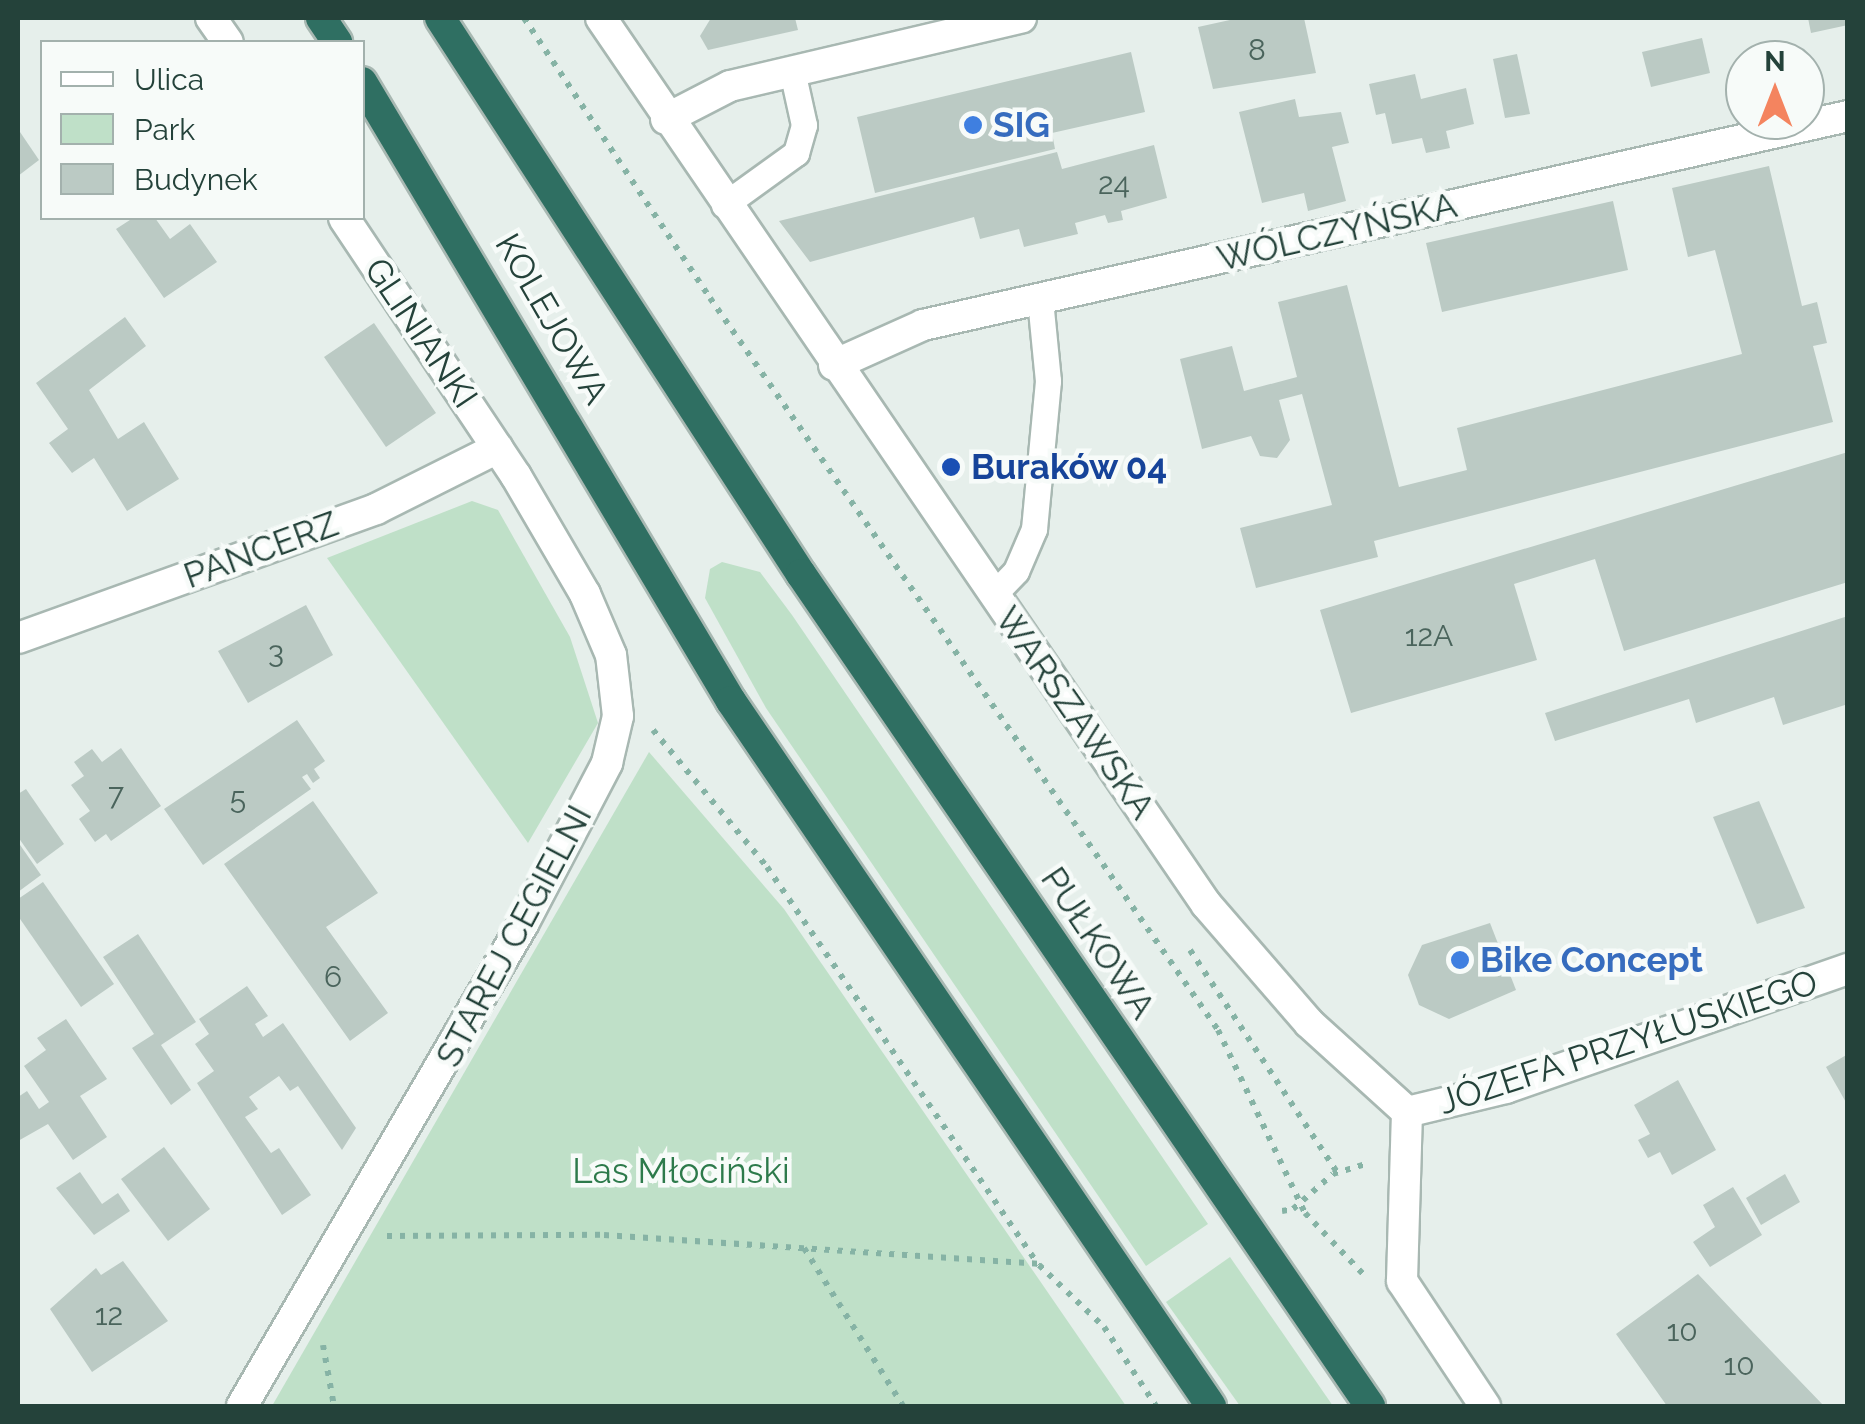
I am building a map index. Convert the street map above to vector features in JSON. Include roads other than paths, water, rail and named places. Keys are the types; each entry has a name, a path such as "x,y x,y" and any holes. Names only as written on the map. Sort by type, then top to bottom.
{"highway":[{"path":"321,18 336,40"},
{"name":"KOLEJOWA","path":"440,18 766,520"},
{"name":"KOLEJOWA","path":"365,87 780,776 1211,1406"},
{"name":"PUŁKOWA","path":"766,520 1370,1406"}],"street":[{"path":"211,18 227,40"},
{"name":"WARSZAWSKA","path":"601,18 724,205 1230,934 1309,1024 1407,1112"},
{"path":"666,119 730,86 1021,18"},
{"name":"WÓLCZYŃSKA","path":"834,365 899,332 1848,116"},
{"name":"GLINIANKI","path":"345,220 498,448"},
{"name":"PANCERZ","path":"18,638 408,496 498,448"},
{"name":"STAREJ CEGIELNI","path":"242,1406 344,1238 596,786 614,740 619,692 586,594 498,448"},
{"name":"JÓZEFA PRZYŁUSKIEGO","path":"1407,1112 1506,1088 1848,970"},
{"path":"1407,1112 1402,1281 1485,1406"}],"lane":[{"path":"724,205 796,152 804,125 792,70"},
{"path":"993,596 1016,571 1034,529 1048,381 1040,299"}],"place":[{"name":"SIG","path":"973,125"},
{"name":"Buraków 04","path":"951,467"},
{"name":"Bike Concept","path":"1460,960"}],"park label":[{"name":"Las Młociński","path":"681,1171"}]}
